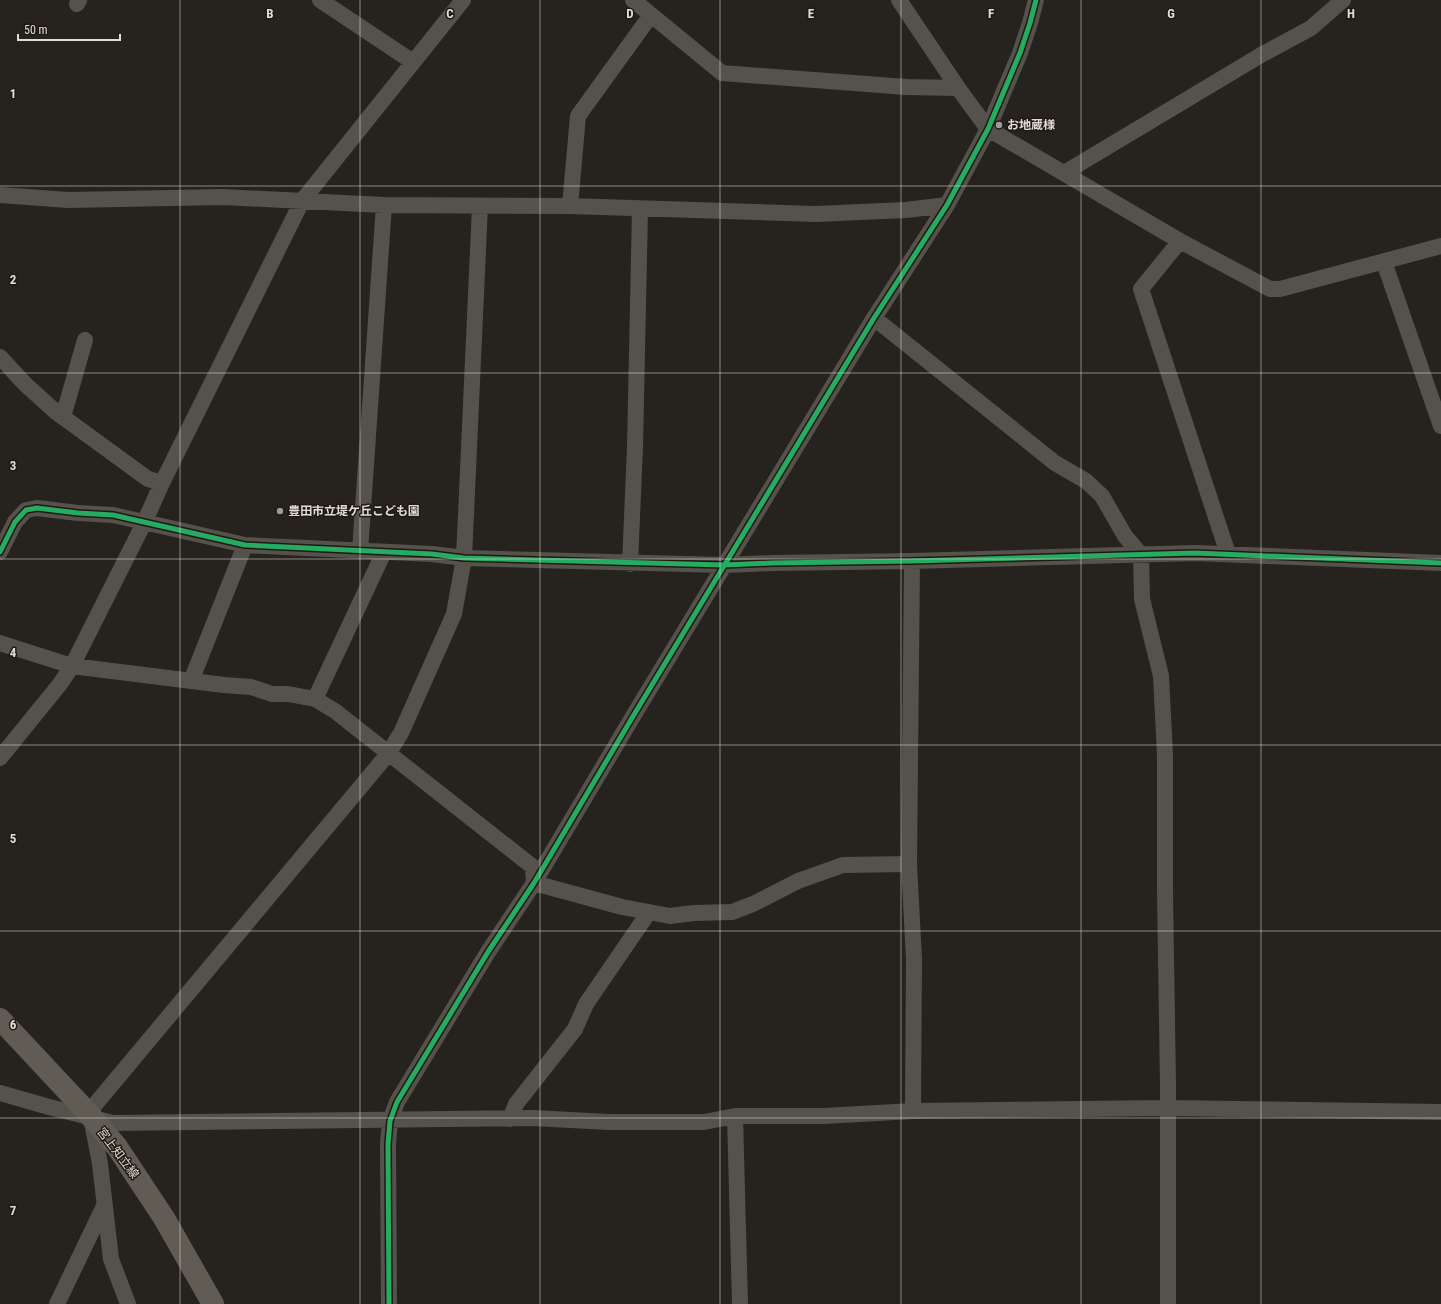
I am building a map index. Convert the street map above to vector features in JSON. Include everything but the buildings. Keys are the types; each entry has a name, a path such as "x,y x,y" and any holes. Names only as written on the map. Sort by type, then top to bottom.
{"main road":[{"name":"宮上知立線","path":"0,1018 90,1115 117,1147 164,1218 213,1304"}],"street":[{"path":"320,0 413,62"},
{"path":"0,758 60,684 72,666 302,201 463,0"},
{"path":"633,0 722,73 906,87 958,88"},
{"path":"899,0 958,88 988,129 1180,241 1270,289 1280,289 1441,246"},
{"path":"389,1304 388,1144 390,1120 396,1102 488,952 534,884 724,565 874,318 947,205 988,129 1020,53 1036,0"},
{"path":"1064,173 1261,55 1311,28 1342,0"},
{"path":"570,206 578,116 651,15"},
{"path":"0,195 68,200 222,197 384,205 570,206 816,214 906,210 947,205"},
{"path":"360,551 384,205"},
{"path":"90,1115 388,754 401,733 454,614 464,558 480,206"},
{"path":"630,564 635,447 640,209"},
{"path":"1180,241 1141,289 1228,554"},
{"path":"1384,262 1441,426"},
{"path":"874,318 1055,463 1086,481 1102,496 1125,536 1141,555 1142,599 1161,676 1163,723 1168,1108 1168,1304"},
{"path":"63,417 85,340"},
{"path":"0,357 25,384 63,417 148,479 162,483"},
{"path":"0,552 15,522 26,510 37,508 78,514 113,515 245,545 432,554 464,558 630,564 724,565 1194,553 1441,563"},
{"path":"191,681 245,545"},
{"path":"315,698 384,552"},
{"path":"912,561 909,864 914,959 913,1112"},
{"path":"0,643 72,666 251,687 272,694 288,694 315,698 533,867 534,884"},
{"path":"534,884 622,907 670,916 694,913 732,912 753,904 798,881 843,865 909,864"},
{"path":"510,1119 516,1104 576,1029 586,1004 649,912"},
{"path":"0,1093 49,1107 90,1115 113,1123 533,1118 609,1122 704,1122 736,1116 824,1116 913,1112 1168,1108 1441,1112"},
{"path":"90,1115 100,1164 111,1259 128,1304"},
{"path":"736,1116 740,1304"},
{"path":"57,1304 104,1206"}],"cycle path":[{"path":"389,1304 388,1144 390,1121 397,1102 488,952 534,883 874,318 947,205 988,129 1020,53 1036,0"},
{"path":"0,552 15,522 26,510 37,508 78,513 113,515 245,545 432,554 464,558 724,565 1195,553 1441,563"}],"place":[{"name":"お地蔵様","path":"999,125"},
{"name":"豊田市立堤ケ丘こども園","path":"280,511"}]}
